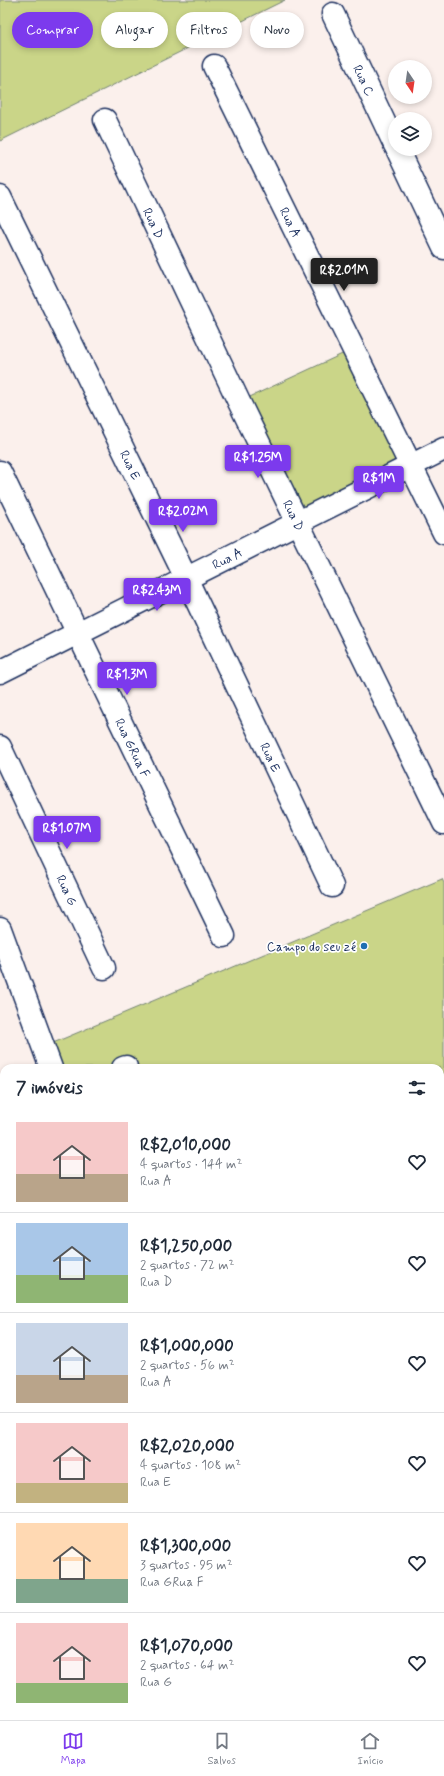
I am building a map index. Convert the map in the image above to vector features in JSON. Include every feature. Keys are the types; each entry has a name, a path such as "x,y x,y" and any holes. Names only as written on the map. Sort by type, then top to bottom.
{"street":[{"name":"Rua C","path":"333,14 388,130"},
{"name":"Rua A","path":"214,66 444,533"},
{"name":"Rua D","path":"105,120 444,823"},
{"path":"400,156 444,248"},
{"name":"Rua E","path":"0,197 186,578 332,886"},
{"name":"Rua A","path":"0,672 444,448"},
{"name":"Rua GRua F","path":"0,472 224,936"},
{"name":"Rua G","path":"0,747 104,968"},
{"path":"0,929 50,1064"}],"green space":[{"path":"0,0 285,0 261,12 250,12 250,17 242,21 242,12 176,12 176,48 188,48 0,141"},
{"path":"353,349 411,465 298,522 239,402"},
{"name":"Campo do seu zé","path":"442,879 444,883 444,1064 53,1064 46,1046"}],"place":[{"name":"Campo do seu zé","path":"364,946"}]}
